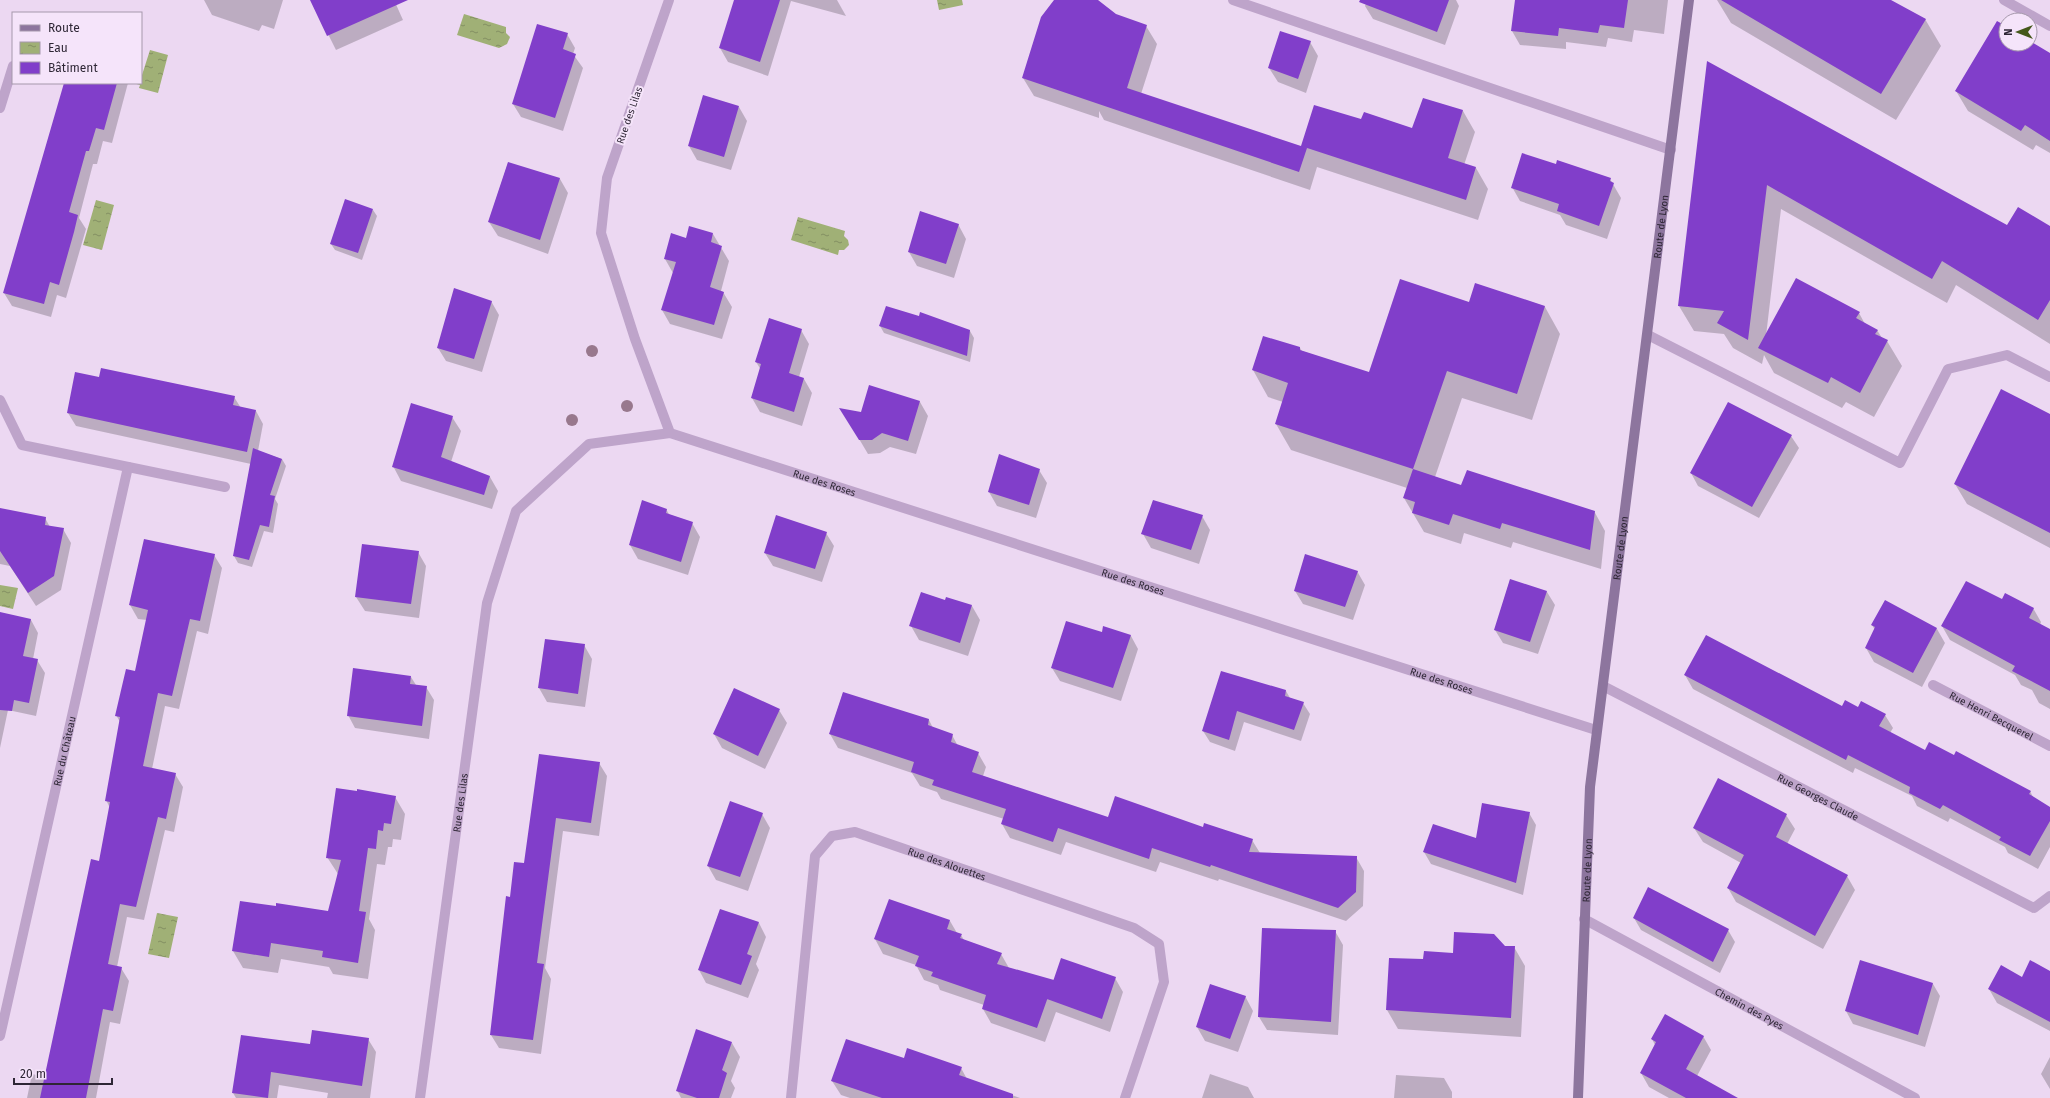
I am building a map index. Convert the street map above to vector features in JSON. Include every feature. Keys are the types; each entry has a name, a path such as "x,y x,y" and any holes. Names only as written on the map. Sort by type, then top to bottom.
{"street":[{"name":"Rue des Lilas","path":"668,0 607,178 601,233 635,339 670,433"},
{"path":"1233,0 1670,150"},
{"name":"Route de Lyon","path":"1578,1098 1590,786 1689,0"},
{"path":"2004,0 2050,26"},
{"path":"0,108 12,69"},
{"path":"1648,335 1900,463 1948,369 2007,354 2050,377"},
{"path":"0,400 22,444 225,487"},
{"name":"Rue des Roses","path":"516,511 589,444 670,433 1596,730"},
{"name":"Rue du Château","path":"0,1036 128,467"},
{"name":"Rue des Lilas","path":"420,1098 487,603 516,511"},
{"name":"Rue Henri Becquerel","path":"1934,685 2050,746"},
{"name":"Rue Georges Claude","path":"1603,686 2034,908 2050,896"},
{"name":"Rue des Alouettes","path":"791,1098 815,856 832,836 855,832 1134,928 1159,944 1164,982 1125,1098"},
{"name":"Chemin des Pyes","path":"1584,919 1916,1098"}],"water":[{"path":"937,0 962,0 963,5 939,10"},
{"path":"464,14 506,27 506,33 510,37 507,44 499,48 457,35"},
{"path":"150,50 168,55 158,93 139,88 140,85 136,84 142,84 142,75"},
{"path":"96,200 114,205 102,250 83,245"},
{"path":"798,217 845,231 844,236 848,240 849,245 844,250 839,250 838,255 791,240"},
{"path":"0,585 18,588 13,609 0,606"},
{"path":"157,913 178,917 169,958 148,954"}],"building":[{"path":"310,0 408,0 327,36"},
{"path":"734,0 780,0 760,62 719,48"},
{"path":"1054,0 1098,0 1116,14 1147,25 1127,88 1307,148 1299,172 1022,78 1041,17"},
{"path":"1360,0 1449,0 1437,32 1359,2"},
{"path":"1515,0 1628,0 1624,28 1600,25 1598,33 1559,28 1558,36 1511,31"},
{"path":"1721,0 1891,0 1926,19 1881,94"},
{"path":"1997,21 1998,52 2038,52 2038,46 2050,53 2050,141 2025,125 2021,131 1955,91"},
{"path":"537,24 568,33 563,49 576,54 555,118 512,104"},
{"path":"1280,31 1311,41 1298,79 1268,68"},
{"path":"1707,61 2007,225 2018,207 2050,226 2050,300 2038,320 1942,261 1932,279 1767,185 1748,340 1717,323 1724,311 1678,306"},
{"path":"64,84 117,84 104,130 96,128 89,151 86,151 69,212 78,215 59,285 50,282 44,304 3,293"},
{"path":"703,95 739,106 724,157 688,146"},
{"path":"1423,98 1463,110 1448,158 1476,167 1466,200 1301,146 1314,105 1361,119 1364,112 1412,128"},
{"path":"1522,153 1556,164 1557,160 1611,178 1610,181 1614,183 1599,226 1557,211 1559,204 1511,188"},
{"path":"508,162 560,178 540,240 488,222"},
{"path":"345,199 373,209 358,253 330,244"},
{"path":"920,211 959,224 946,264 908,252"},
{"path":"689,226 713,233 711,242 722,246 710,287 724,292 714,325 661,310 676,262 664,259 671,233 686,238"},
{"path":"1796,278 1860,312 1856,318 1878,330 1875,334 1888,340 1860,393 1831,377 1828,383 1758,348"},
{"path":"1400,279 1469,302 1475,283 1545,306 1517,394 1447,371 1413,469 1275,424 1288,383 1252,370 1263,336 1300,347 1300,350 1369,372"},
{"path":"454,288 492,301 474,359 437,348"},
{"path":"886,306 919,316 920,312 970,330 967,356 879,326"},
{"path":"769,318 802,329 789,373 804,378 794,412 751,398 761,364 755,362"},
{"path":"101,368 235,396 233,405 256,410 247,452 67,413 75,372 99,377"},
{"path":"869,385 920,401 908,441 882,433 872,440 859,440 839,408 861,412"},
{"path":"2001,389 2050,414 2050,533 1954,484"},
{"path":"1728,402 1792,435 1752,507 1690,473"},
{"path":"411,403 453,416 441,457 490,476 484,495 392,467"},
{"path":"253,448 282,459 270,495 275,496 269,527 260,525 249,560 233,556"},
{"path":"999,454 1040,469 1029,505 988,492"},
{"path":"1413,469 1461,485 1467,470 1595,511 1590,550 1502,523 1500,529 1453,514 1449,525 1412,513 1415,502 1403,498"},
{"path":"642,500 667,509 666,513 693,522 681,562 629,545"},
{"path":"1153,500 1203,515 1191,550 1141,534"},
{"path":"0,508 46,517 45,525 64,528 54,576 28,593 0,551"},
{"path":"776,515 827,532 815,569 764,553"},
{"path":"144,539 215,554 200,621 190,619 172,696 158,693 143,766 176,773 166,819 158,817 136,907 120,904 108,964 122,967 113,1011 103,1009 86,1098 40,1098 91,859 99,861 110,802 105,801 120,717 115,716 126,669 135,671 148,610 129,605"},
{"path":"362,544 419,551 411,604 355,597"},
{"path":"1305,554 1358,571 1345,607 1294,591"},
{"path":"1510,579 1547,591 1530,642 1494,630"},
{"path":"1966,581 2002,599 2005,593 2034,608 2029,618 2050,629 2050,691 2012,671 2015,666 1941,626"},
{"path":"921,592 945,600 946,597 972,605 960,643 909,626"},
{"path":"1885,600 1937,628 1913,673 1865,648 1875,627 1871,625"},
{"path":"0,612 31,619 23,656 38,659 29,703 14,700 12,711 0,710"},
{"path":"1066,621 1102,632 1103,626 1131,635 1113,688 1051,668"},
{"path":"1706,635 1842,706 1845,700 1858,707 1861,701 1886,714 1879,726 1925,750 1929,742 1954,755 1956,751 2031,791 2029,794 2050,807 2050,821 2030,856 1999,840 2001,837 1943,805 1940,809 1909,793 1910,787 1848,755 1846,760 1684,675"},
{"path":"545,639 585,644 578,694 538,688"},
{"path":"353,668 411,676 410,684 427,686 422,726 347,716"},
{"path":"1221,671 1286,690 1285,696 1304,702 1294,730 1237,711 1229,740 1202,731"},
{"path":"734,688 780,709 758,756 713,734"},
{"path":"843,692 929,719 928,725 953,734 951,742 979,752 972,772 1108,817 1115,796 1203,827 1204,823 1253,839 1249,852 1357,856 1356,892 1338,908 1211,865 1210,867 1152,848 1149,859 1058,828 1053,842 1001,824 1006,809 932,785 934,780 911,772 914,762 829,734"},
{"path":"539,754 600,762 591,823 556,818 537,963 544,964 533,1040 490,1035 506,896 510,897 514,862 524,863"},
{"path":"1718,778 1787,814 1776,837 1848,875 1815,936 1727,888 1744,855 1693,828"},
{"path":"336,788 357,791 357,789 396,796 391,824 384,823 383,831 378,830 376,849 368,848 359,911 366,912 358,963 322,957 323,951 271,943 269,957 232,951 240,901 276,906 276,903 328,911 341,860 326,858"},
{"path":"730,801 763,813 740,877 707,866"},
{"path":"1482,803 1530,812 1516,883 1423,852 1433,824 1476,838"},
{"path":"1648,887 1729,929 1713,962 1633,918"},
{"path":"889,899 950,920 947,929 962,934 960,938 1002,953 997,964 1054,980 1037,1028 982,1009 986,995 931,976 933,972 915,966 919,956 874,939"},
{"path":"720,909 759,922 747,954 752,956 741,985 698,970"},
{"path":"1262,928 1336,930 1331,1022 1258,1017"},
{"path":"1454,932 1494,934 1505,946 1515,946 1511,1018 1386,1010 1389,958 1423,959 1424,951 1453,953"},
{"path":"1061,958 1116,977 1102,1019 1047,999"},
{"path":"1860,960 1933,983 1918,1035 1845,1011"},
{"path":"2030,960 2050,971 2050,1022 1988,989 2001,965 2022,977"},
{"path":"1210,984 1246,996 1230,1039 1196,1027"},
{"path":"1665,1014 1704,1036 1686,1069 1738,1098 1686,1098 1640,1073 1656,1042 1651,1039"},
{"path":"696,1029 732,1042 722,1070 727,1073 719,1098 697,1098 676,1091"},
{"path":"312,1030 369,1038 362,1086 271,1072 268,1098 232,1093 241,1035 310,1044"},
{"path":"846,1039 904,1058 907,1048 962,1067 959,1075 1013,1094 1013,1098 882,1098 831,1081"}]}
